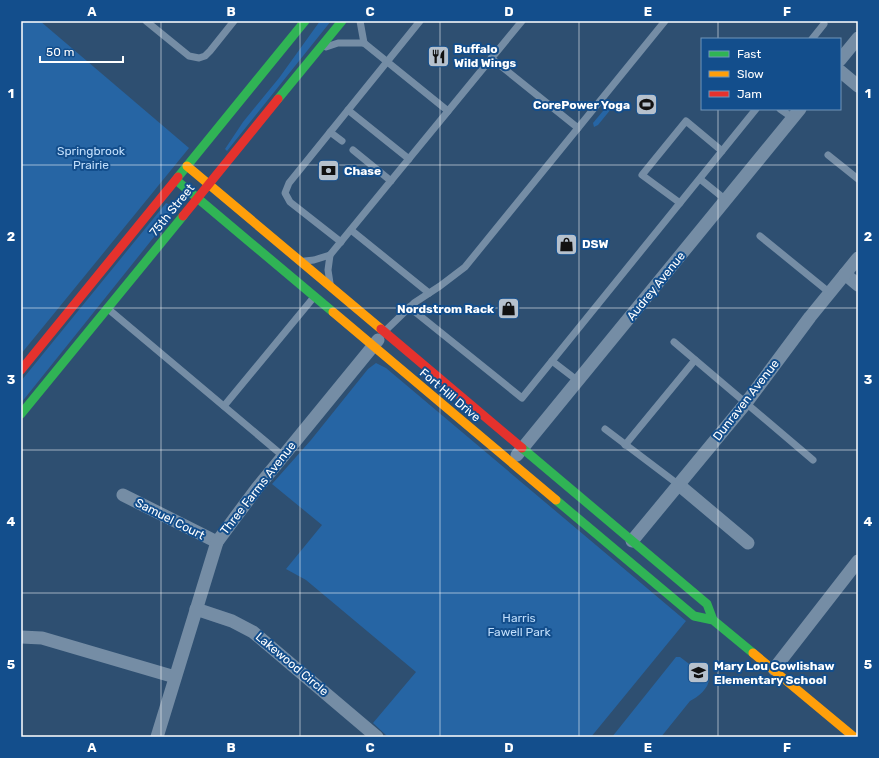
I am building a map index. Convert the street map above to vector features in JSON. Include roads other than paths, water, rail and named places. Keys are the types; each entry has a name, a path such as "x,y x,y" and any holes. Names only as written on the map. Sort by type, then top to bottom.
{"street":[{"name":"75th Street","path":"21,370 306,21"},
{"name":"75th Street","path":"21,414 342,21"},
{"path":"841,59 858,38"},
{"path":"841,72 858,86"},
{"name":"Audrey Avenue","path":"511,463 797,114"},
{"name":"Fort Hill Drive","path":"187,166 707,604 713,620"},
{"name":"Fort Hill Drive","path":"176,180 694,616 713,620 774,669 854,737"},
{"name":"Dunraven Avenue","path":"632,541 746,403 858,258"},
{"path":"845,274 858,285"},
{"name":"Three Farms Avenue","path":"157,737 217,542 244,504 384,332"},
{"path":"679,485 748,543"},
{"name":"Samuel Court","path":"123,495 217,542"},
{"path":"774,669 858,561"},
{"name":"Lakewood Circle","path":"196,609 232,621 253,632 377,737"},
{"path":"21,637 42,638 175,677"}],"lane":[{"path":"146,21 189,56 199,58 205,56 210,51 234,21"},
{"path":"360,21 364,43"},
{"path":"341,242 290,202 285,193 289,183 420,21"},
{"path":"300,262 314,260 330,255 522,21"},
{"path":"384,332 409,307 465,266 665,21"},
{"path":"813,38 824,24"},
{"path":"318,50 338,43 364,43 448,111"},
{"path":"491,58 578,128"},
{"path":"348,110 409,159"},
{"path":"409,307 522,398 755,110"},
{"path":"783,110 797,114"},
{"path":"680,203 642,175 686,121 722,151"},
{"path":"330,132 342,141"},
{"path":"353,150 391,181"},
{"path":"828,155 858,179"},
{"path":"700,179 726,200"},
{"path":"351,230 429,293"},
{"path":"760,236 830,293"},
{"path":"330,255 328,270 330,287"},
{"path":"224,406 314,297"},
{"path":"107,308 283,456"},
{"path":"674,342 813,460"},
{"path":"625,445 695,360"},
{"path":"552,361 578,381"},
{"path":"605,430 679,485"}],"place":[{"name":"Buffalo Wild Wings","path":"439,56"},
{"name":"CorePower Yoga","path":"646,105"},
{"name":"Chase","path":"329,171"},
{"name":"DSW","path":"566,244"},
{"name":"Nordstrom Rack","path":"509,309"},
{"name":"Mary Lou Cowlishaw Elementary School","path":"698,673"}],"park label":[{"name":"Springbrook Prairie","path":"91,158"},
{"name":"Harris Fawell Park","path":"519,625"}]}
